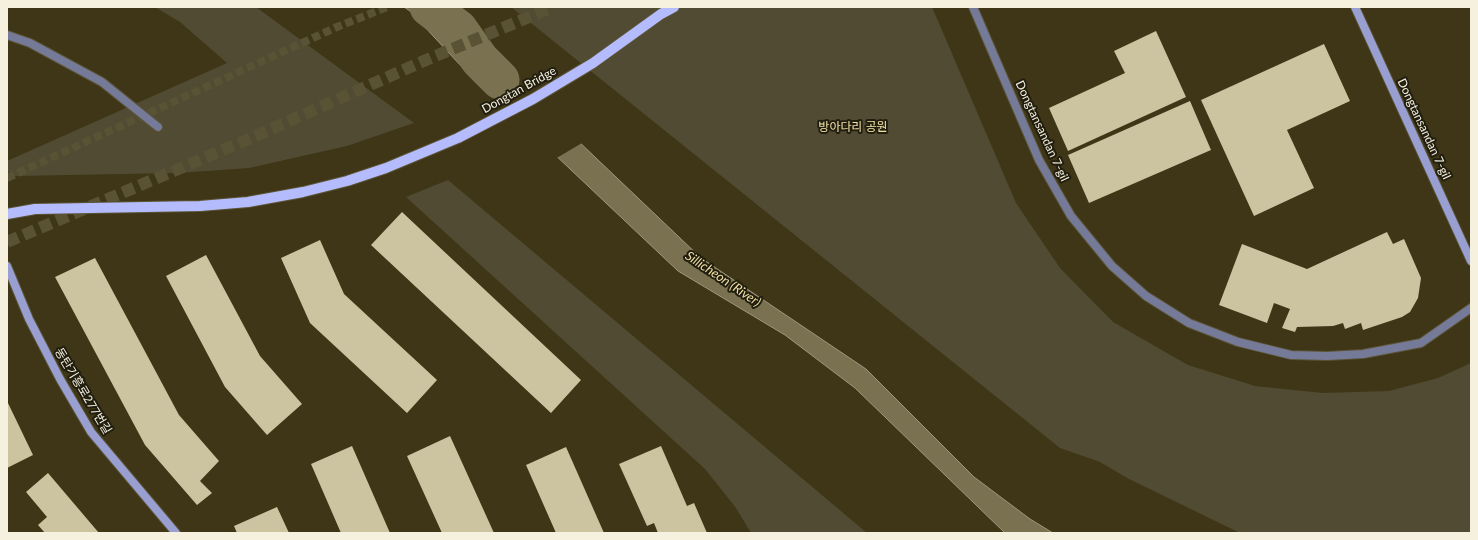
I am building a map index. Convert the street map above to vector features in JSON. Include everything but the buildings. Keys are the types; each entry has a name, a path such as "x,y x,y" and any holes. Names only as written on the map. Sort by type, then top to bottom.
{"main road":[{"name":"Dongtan Bridge","path":"7,214 36,209 200,206 248,202 303,192 347,181 386,168 458,138 533,99 593,63 663,10 674,7"}],"street":[{"name":"Dongtansandan 7-gil","path":"973,7 1039,160 1071,216 1112,266 1146,296 1189,324 1238,342 1290,355 1327,356 1363,354 1421,343 1471,308"},
{"name":"Dongtansandan 7-gil","path":"1355,7 1471,261"},
{"path":"7,35 30,43 102,82 158,127"},
{"name":"동탄기흥로277번길","path":"7,266 29,319 53,366 91,432 176,533"}],"green space":[{"path":"155,7 256,7 414,123 347,146 249,168 178,173 15,176 7,171 7,161 227,63 180,22"},
{"name":"방아다리 공원","path":"511,7 932,7 1016,203 1060,268 1113,322 1188,365 1255,386 1323,393 1389,391 1438,378 1471,363 1471,533 1240,533 1127,478 1100,462 1060,448"},
{"path":"448,180 867,533 751,533 736,508 705,469 406,197"}],"water":[{"path":"404,7 422,7 492,59 701,258 866,369 974,477 1030,519 1053,533 1005,533 855,388 785,335 678,271 461,66 410,11"}],"pier":[{"path":"494,58 582,143 555,159 466,73"}],"waterway":[{"name":"Sillicheon (River)","path":"429,7 458,29 480,60 500,80"}],"tunnel":[{"path":"7,178 337,27 387,7"},
{"path":"7,242 258,135 426,60 553,7"}]}
